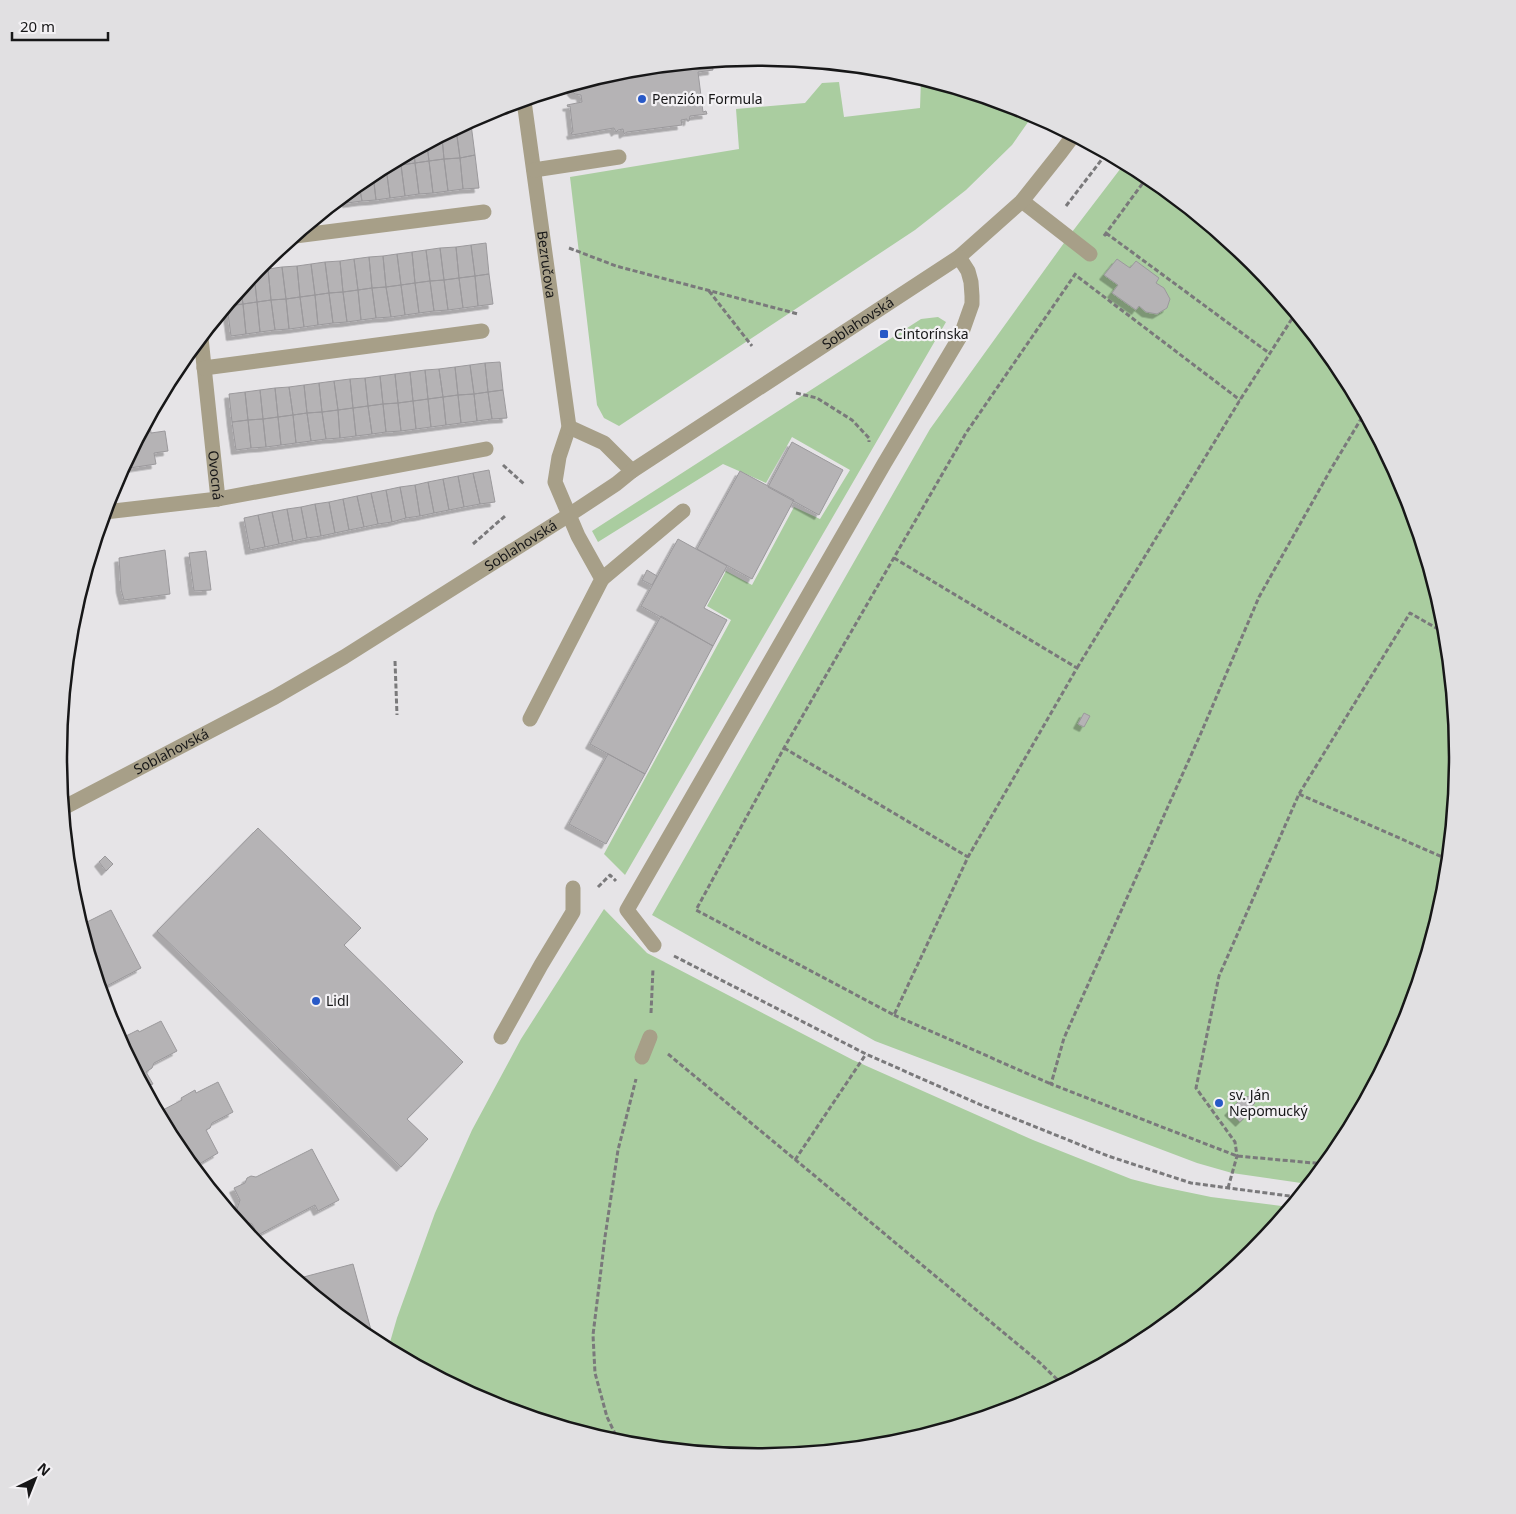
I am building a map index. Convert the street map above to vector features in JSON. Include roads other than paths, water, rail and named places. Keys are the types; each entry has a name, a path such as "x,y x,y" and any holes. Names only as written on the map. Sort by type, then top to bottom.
{"street":[{"name":"Bezručova","path":"525,107 569,427 559,457 555,482 578,536 602,579"},
{"name":"Soblahovská","path":"69,805 196,740 337,662 569,515 632,471 959,257 1022,201 1070,140"},
{"path":"534,170 619,157"},
{"path":"1022,201 1090,254"},
{"path":"307,234 484,212"},
{"path":"654,945 627,910 884,464 961,335 972,304 972,296 968,271 959,257"},
{"path":"204,368 482,332"},
{"name":"Ovocná","path":"113,511 218,499 202,347"},
{"path":"569,427 604,443 632,471"},
{"path":"218,499 486,450"},
{"path":"530,719 602,579 683,511"},
{"path":"501,1037 573,912 573,888"},
{"path":"642,1057 650,1037"}],"place":[{"name":"Penzión Formula","path":"642,99"},
{"name":"Cintorínska","path":"884,334"},
{"name":"Lidl","path":"316,1001"},
{"name":"sv. Ján Nepomucký","path":"1219,1103"}]}
